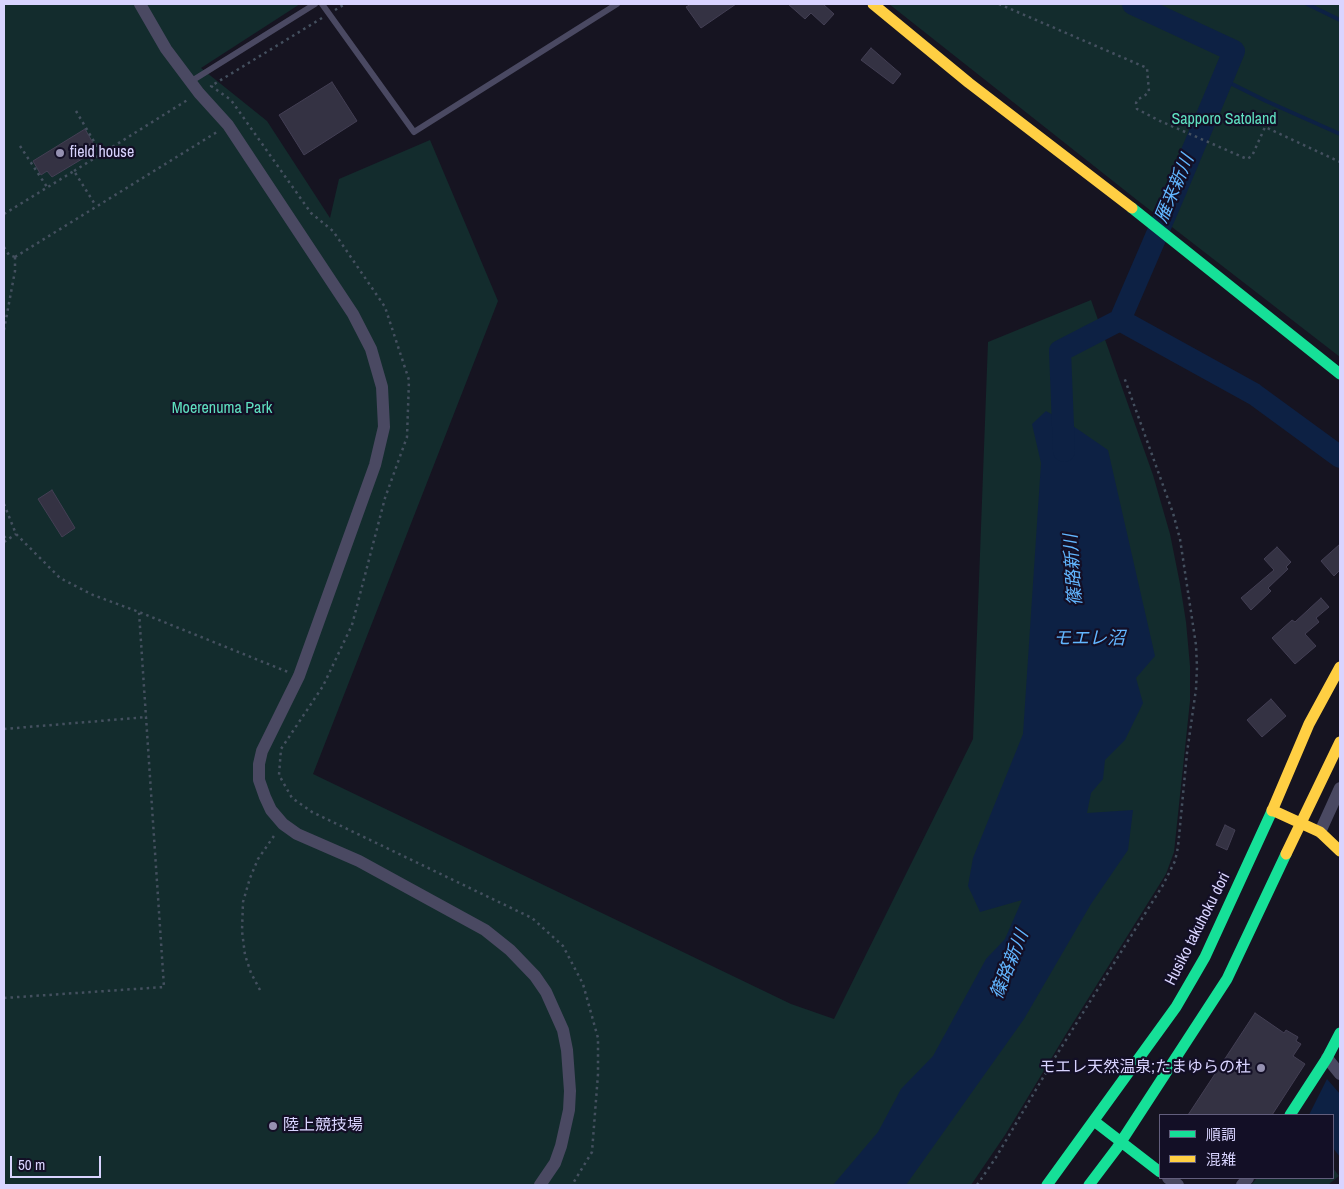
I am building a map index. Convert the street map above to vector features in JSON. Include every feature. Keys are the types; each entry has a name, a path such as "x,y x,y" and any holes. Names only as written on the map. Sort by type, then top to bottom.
{"main road":[{"path":"873,4 969,83 1130,207 1340,374"},
{"name":"Husiko takuhoku dori","path":"1047,1185 1176,1007 1205,957 1309,724 1340,667"},
{"path":"1089,1185 1121,1141 1227,979 1300,822 1340,742"},
{"path":"1272,810 1320,832 1340,851"},
{"path":"1291,1114 1327,1058 1340,1033"},
{"path":"1094,1121 1159,1171"}],"street":[{"path":"140,4 166,49 190,82 228,125 353,314 371,349 382,387 384,428 375,465 299,676 262,751 259,764 260,780 265,796 271,810 283,824 297,834 360,861 485,930 510,950 535,976 546,992 563,1030 567,1050 570,1091 570,1110 561,1146 555,1163 540,1185"},
{"path":"1320,832 1340,788"},
{"path":"1327,1058 1340,1074"}],"lane":[{"path":"190,82 315,4"},
{"path":"322,4 414,132 617,4"}],"path":[{"path":"345,4 211,86 232,100 311,213 333,231 385,307 409,380 407,437 385,498 352,625 323,686 281,749 279,775 292,798 312,812 532,918 563,946 583,984 598,1038 598,1074 592,1152 572,1185"},
{"path":"999,4 1147,68 1149,92 1138,100 1136,104 1137,109 1160,121 1247,158 1252,156 1265,127 1340,162"},
{"path":"4,214 193,97"},
{"path":"76,112 102,154"},
{"path":"15,257 228,125"},
{"path":"20,146 47,187"},
{"path":"74,171 96,206"},
{"path":"4,247 9,255 15,257"},
{"path":"4,330 15,271 15,257"},
{"path":"977,1185 995,1160 1054,1059 1163,885 1175,861 1178,847 1187,753 1196,689 1196,645 1180,539 1173,513 1124,377"},
{"path":"4,504 16,534 60,578 93,596 139,612 299,676"},
{"path":"4,542 16,534"},
{"path":"4,536 7,540"},
{"path":"4,998 164,987 139,612"},
{"path":"4,729 147,717"},
{"path":"260,990 251,974 245,955 242,931 243,902 258,859 283,824"}],"green space":[{"name":"Moerenuma Park","path":"4,4 300,4 201,68 267,121 330,218 339,179 430,140 498,301 313,774 791,1004 834,1019 973,739 988,342 1091,300 1153,475 1170,534 1186,622 1190,666 1190,701 1174,852 1166,874 1005,1135 971,1185 4,1185"},
{"name":"Sapporo Satoland","path":"889,4 1340,4 1340,357 1137,200"},
{"path":"1334,1169 1339,1176 1328,1185 1251,1185 1256,1179 1334,1179"}],"water":[{"name":"モエレ沼","path":"1046,411 1076,428 1108,450 1155,656 1136,678 1143,703 1125,740 1105,760 1103,779 1091,793 1087,813 1133,810 1128,850 1091,904 1024,1019 906,1185 833,1185 878,1132 901,1089 933,1056 986,959 1005,939 1022,900 980,912 968,886 973,858 1023,734 1041,463 1032,424"},
{"path":"1327,1079 1340,1094 1340,1157 1334,1149 1334,1114 1310,1114"}],"building":[{"path":"691,4 736,4 701,28 686,7"},
{"path":"788,4 823,4 834,14 824,25 811,13 805,19"},
{"path":"871,48 901,74 893,84 861,60"},
{"path":"332,82 357,121 304,155 279,115"},
{"name":"field house","path":"85,129 93,143 88,146 92,153 52,177 47,171 41,175 33,161"},
{"path":"52,490 75,528 62,537 38,499"},
{"path":"1340,544 1340,570 1334,576 1321,561"},
{"path":"1277,547 1291,562 1286,567 1288,569 1268,588 1271,591 1251,610 1241,598 1274,570 1264,559"},
{"path":"1321,598 1329,607 1316,618 1319,622 1305,634 1316,646 1295,664 1272,638 1292,620 1295,622"},
{"path":"1271,699 1286,716 1262,737 1247,720"},
{"path":"1225,825 1235,830 1227,850 1216,845"},
{"name":"モエレ天然温泉;たまゆらの杜","path":"1255,1013 1284,1033 1286,1030 1298,1037 1296,1041 1301,1044 1293,1056 1305,1064 1273,1114 1189,1114"}],"waterway":[{"name":"雁来新川","path":"1120,320 1234,51 1133,4"},
{"path":"1307,4 1340,20"},
{"path":"1222,79 1340,134"},
{"name":"篠路新川","path":"1120,320 1254,394 1340,457"},
{"name":"篠路新川","path":"1064,451 1060,351 1120,320"}],"traffic: fast":[{"path":"1132,208 1340,374"},
{"path":"1047,1185 1176,1007 1205,957 1272,811"},
{"path":"1089,1185 1117,1148 1227,979 1286,854"},
{"path":"1291,1114 1327,1058 1340,1033"},
{"path":"1094,1121 1159,1171"}],"traffic: slow":[{"path":"873,4 969,83 1132,208"},
{"path":"1272,811 1309,724 1340,667"},
{"path":"1286,854 1340,742"},
{"path":"1272,810 1320,832 1340,851"}],"place":[{"name":"field house","path":"60,153"},
{"name":"モエレ天然温泉;たまゆらの杜","path":"1261,1068"},
{"name":"陸上競技場","path":"273,1126"}]}
